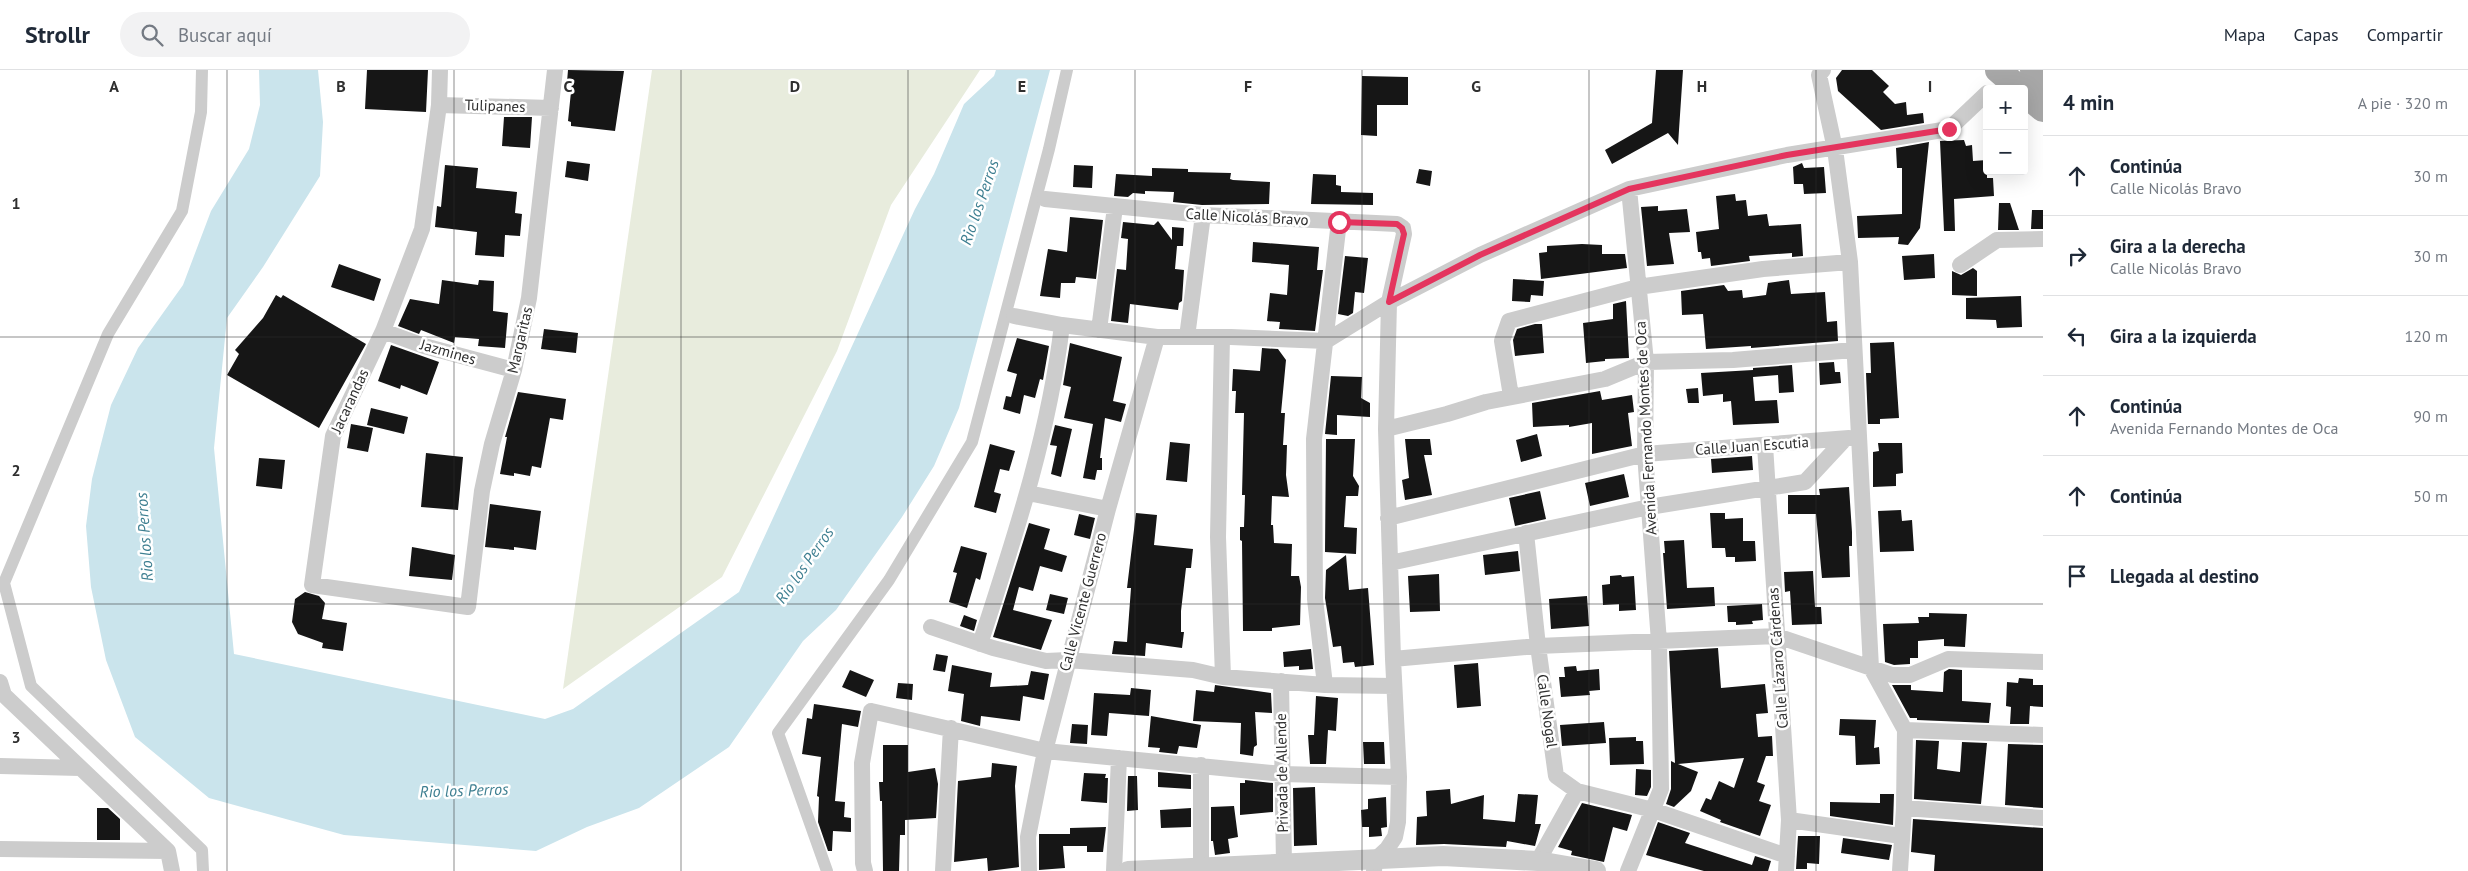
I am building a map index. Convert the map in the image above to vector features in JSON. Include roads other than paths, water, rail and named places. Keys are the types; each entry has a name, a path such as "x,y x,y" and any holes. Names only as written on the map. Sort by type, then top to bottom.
{"main road":[{"path":"2033,70 2043,79"},
{"path":"2028,96 2043,109"}],"street":[{"path":"202,70 201,112 182,211 108,334 4,583 31,686 202,850 203,871"},
{"name":"Jacarandas","path":"440,70 439,105 422,229 383,331 332,436 312,585 468,607"},
{"name":"Margaritas","path":"468,607 482,491 492,444 514,370 529,298 555,70"},
{"path":"827,871 778,733 889,580 972,442 1049,149 1067,70"},
{"path":"1823,70 1819,75 1835,149 1850,262 1854,350 1852,438 1866,537 1871,668 1905,730 1904,808 1900,871"},
{"path":"1014,316 1062,325 1157,337 1222,337 1326,342 1389,302 1480,255 1629,189 1787,155 1835,149 1949,129 2000,83"},
{"name":"Tulipanes","path":"439,105 552,108"},
{"name":"Avenida Fernando Montes de Oca","path":"1628,871 1661,789 1659,642 1646,454 1646,362 1629,189"},
{"name":"Calle Nicolás Bravo","path":"1045,199 1203,215 1397,224 1402,228 1404,234 1389,302"},
{"path":"1099,330 1115,207"},
{"path":"1187,337 1203,215"},
{"path":"1325,685 1315,599 1314,439 1339,222"},
{"path":"1960,265 1997,240 2043,239"},
{"path":"1511,396 1502,341 1509,322 1638,287 1763,269 1850,262"},
{"path":"1374,866 1396,836 1399,777 1394,686 1386,429 1389,302"},
{"path":"980,644 1028,493 1058,364 1062,325"},
{"name":"Jazmines","path":"383,331 424,346 514,370"},
{"name":"Calle Vicente Guerrero","path":"1029,871 1028,837 1045,751 1108,509 1157,337"},
{"path":"1222,337 1218,536 1223,677"},
{"path":"1386,429 1511,396 1605,379 1646,362 1733,360 1854,350"},
{"path":"1390,563 1649,507 1768,490 1805,482 1852,438"},
{"name":"Calle Juan Escutia","path":"1388,518 1646,454 1852,438"},
{"name":"Calle Lázaro Cárdenas","path":"1765,445 1789,820 1787,863"},
{"path":"1028,493 1108,509"},
{"name":"Calle Nogal","path":"1526,534 1538,646 1556,776 1577,791"},
{"path":"930,627 980,644 1046,661 1068,660 1193,670 1223,677 1325,685 1394,686"},
{"path":"1393,659 1538,646 1777,636 1892,675 1910,675 1948,659 2043,662"},
{"name":"Privada de Allende","path":"1281,681 1284,864"},
{"path":"0,682 4,695 168,851 172,871"},
{"path":"865,871 863,863 862,763 871,711 1045,751 1282,774 1399,777"},
{"path":"943,871 951,728"},
{"path":"1905,730 2043,735"},
{"path":"1114,871 1119,758"},
{"path":"1201,765 1201,868"},
{"path":"0,766 80,768"},
{"path":"1538,862 1577,791 1653,810 1787,863"},
{"path":"1904,808 2043,818"},
{"path":"1789,820 1902,836"},
{"path":"0,849 168,851"},
{"path":"1128,871 1284,864 1374,866 1443,856 1538,862 1596,871"}],"water":[{"name":"Rio los Perros","path":"259,70 318,70 323,122 320,176 263,267 227,318 214,448 234,654 545,719 573,709 739,592 915,209 934,174 964,104 994,76 996,70 1050,70 959,408 934,466 902,517 836,610 803,641 729,747 639,808 587,827 536,851 344,835 209,798 135,737 106,660 91,587 86,526 92,479 111,405 138,348 183,285 211,211 249,149 260,105"}]}
